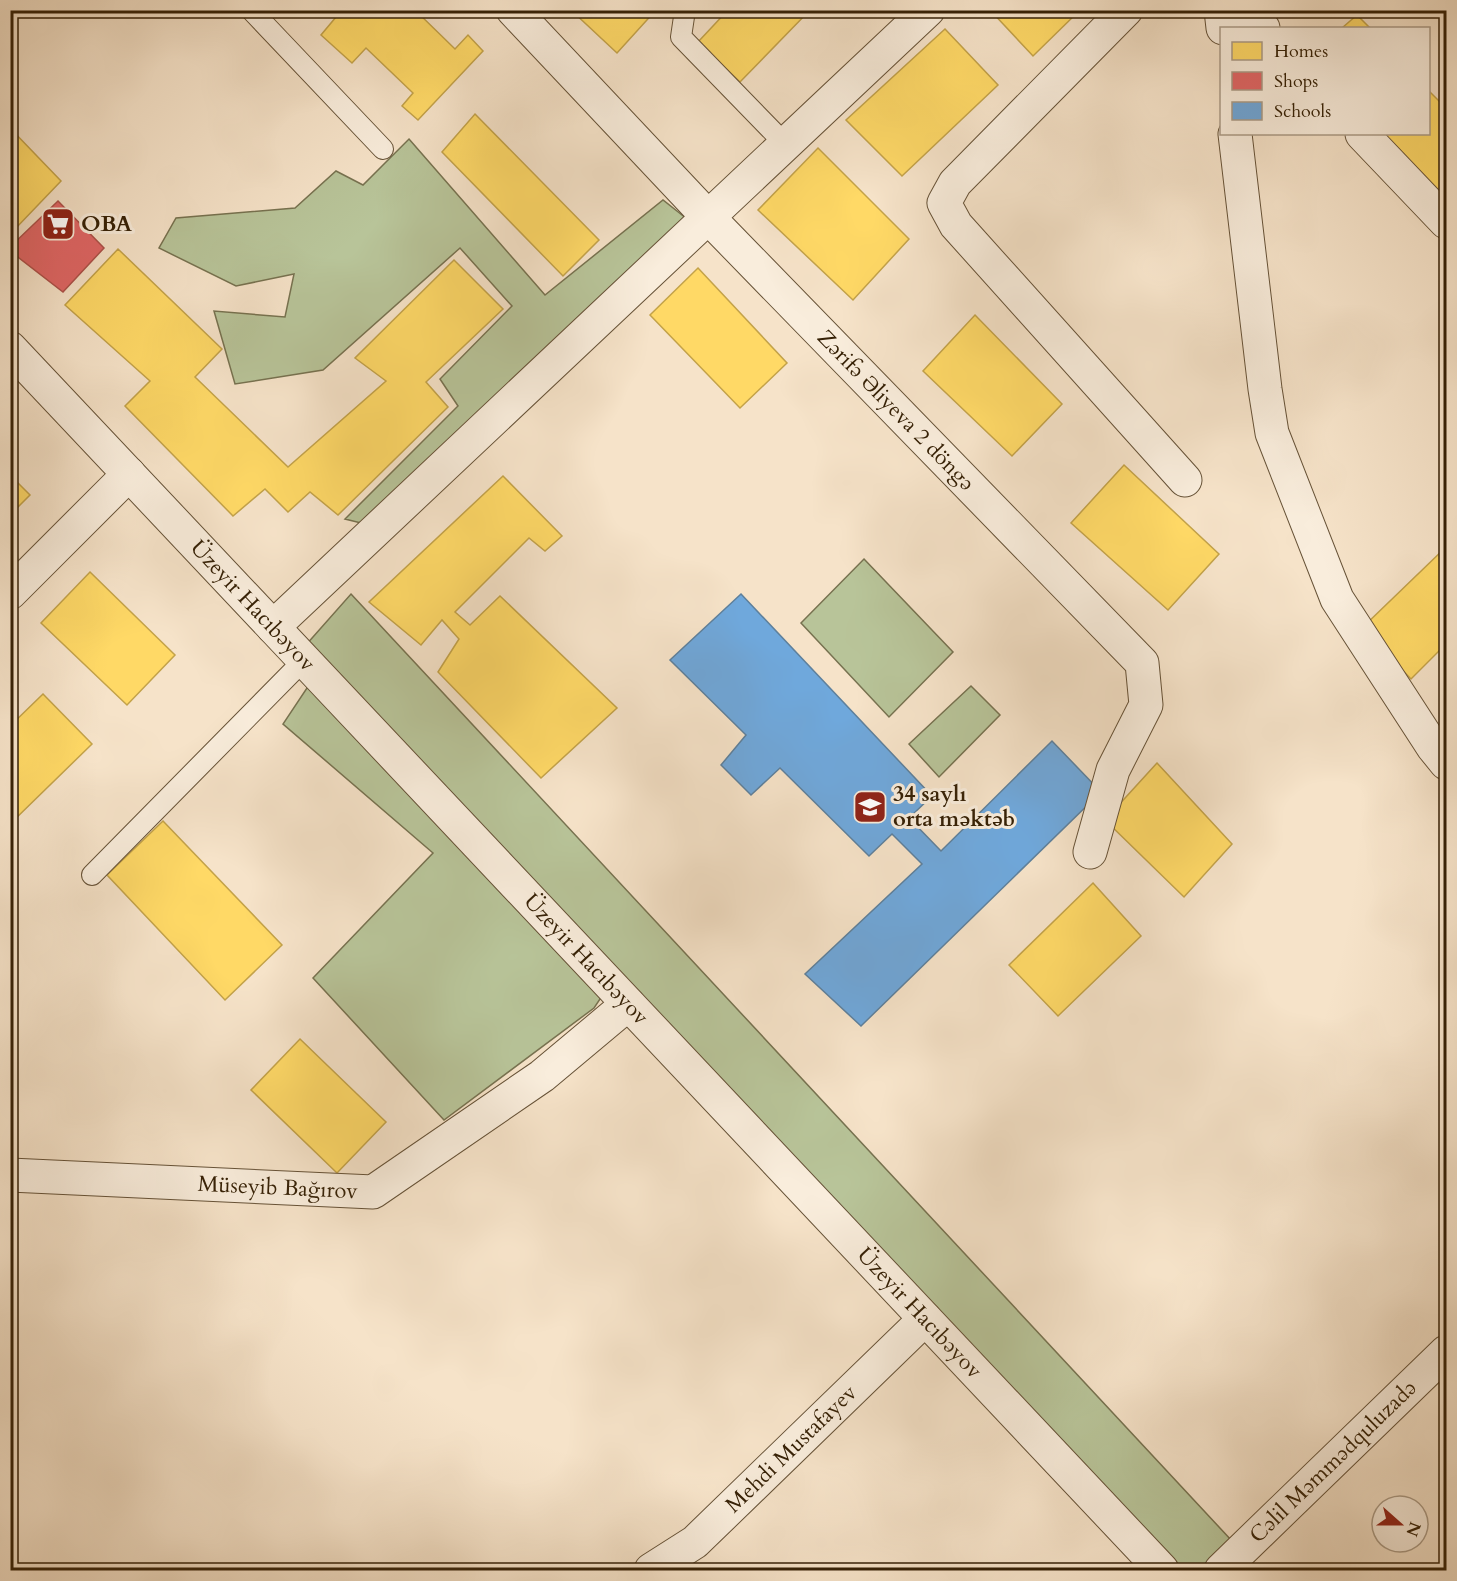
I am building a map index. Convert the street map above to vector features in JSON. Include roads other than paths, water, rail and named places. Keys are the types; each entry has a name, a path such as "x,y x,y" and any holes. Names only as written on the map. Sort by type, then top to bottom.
{"street":[{"name":"Zərifə Əliyeva 2 döngə","path":"513,10 708,217 1142,663 1146,705 1113,770 1090,852"},
{"path":"273,627 928,10"},
{"path":"1126,10 955,183 944,202 956,225 1185,480"},
{"path":"1221,10 1223,27"},
{"path":"1246,10 1262,27"},
{"path":"1235,135 1272,433 1337,599 1433,747 1446,763"},
{"path":"1363,135 1446,222"},
{"name":"Üzeyir Hacıbəyov","path":"10,348 1162,1570"},
{"path":"10,593 129,474"},
{"name":"Müseyib Bağırov","path":"10,1174 373,1192 542,1076 628,1004"},
{"name":"Mehdi Mustafayev","path":"651,1570 695,1542 925,1319"},
{"name":"Cəlil Məmmədquluzadə","path":"1221,1570 1446,1352"}],"lane":[{"path":"251,10 383,149"},
{"path":"685,10 681,37 786,144"},
{"path":"92,875 304,660"}],"place":[{"name":"OBA","path":"58,224"},
{"name":"34 saylı orta məktəb","path":"870,807"}]}
